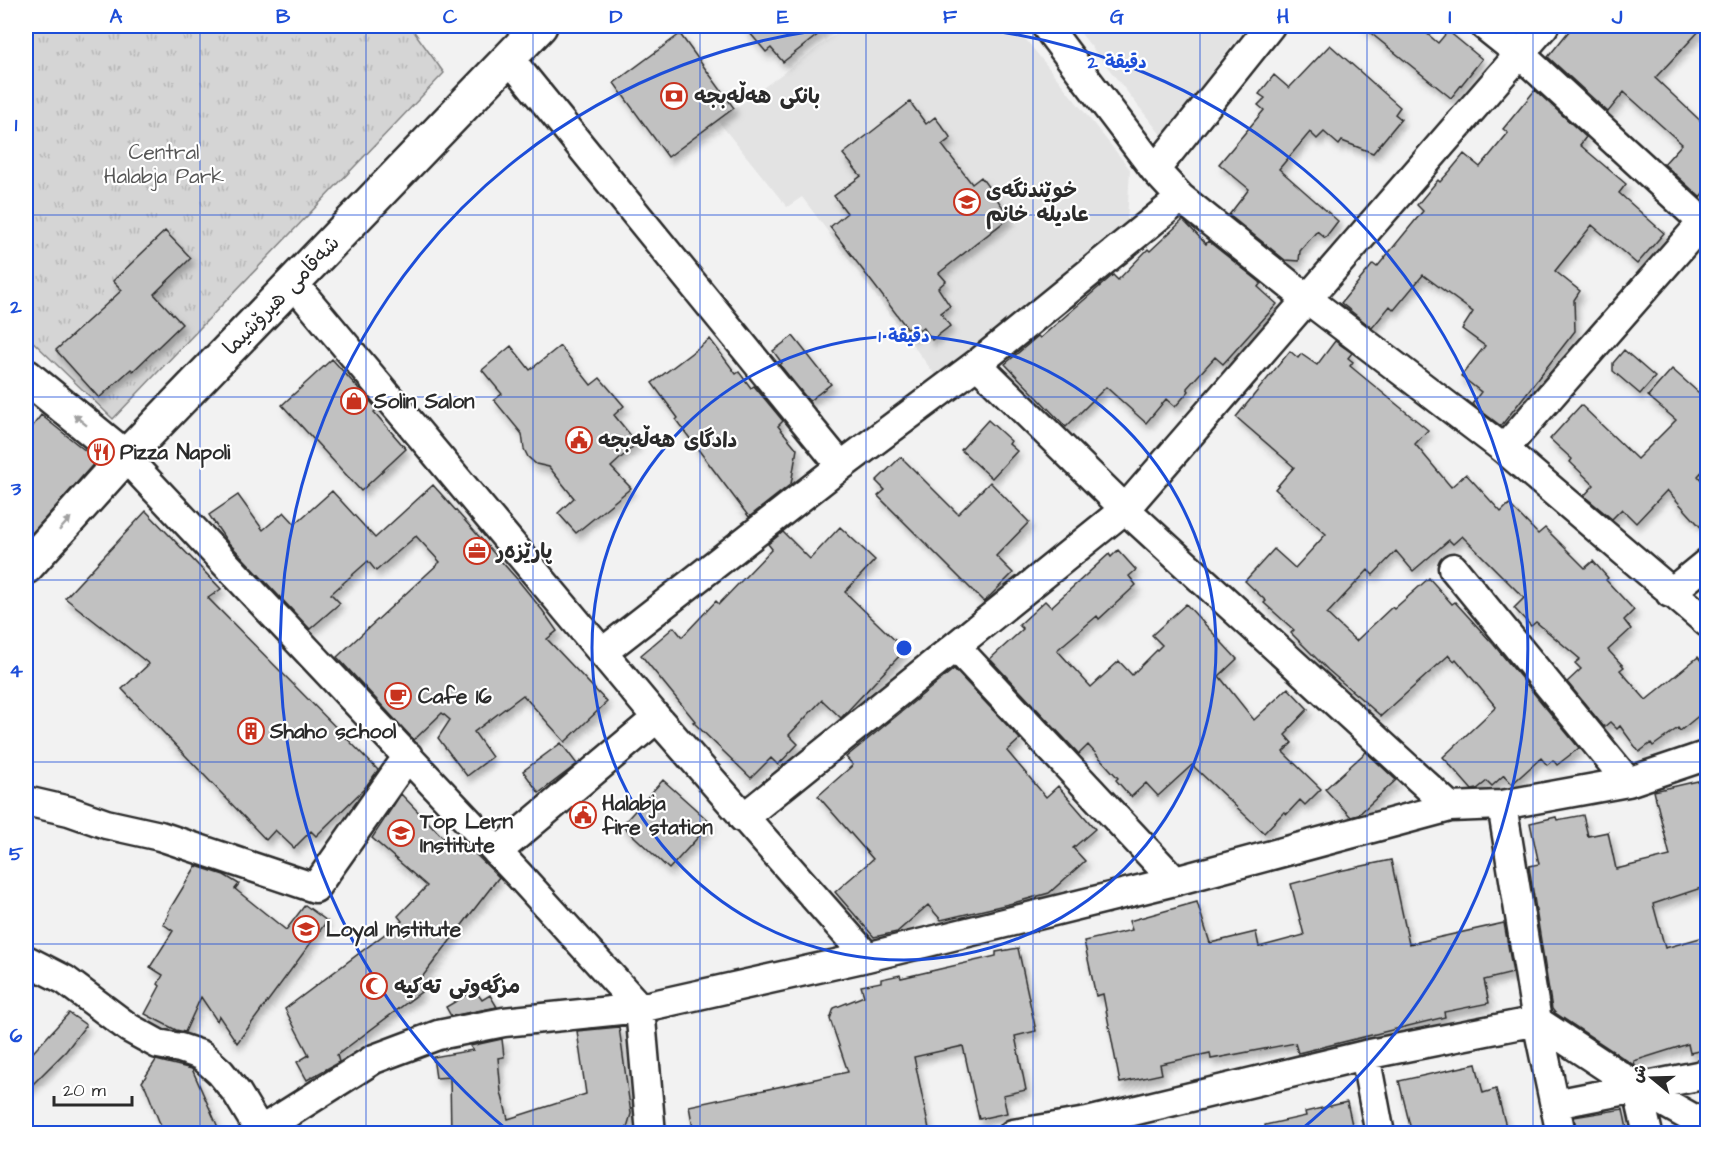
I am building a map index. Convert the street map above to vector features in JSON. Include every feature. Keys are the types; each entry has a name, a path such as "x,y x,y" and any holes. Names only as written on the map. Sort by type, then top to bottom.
{"main road":[{"name":"شەقامی هیرۆشیما","path":"26,567 125,457 540,26"},
{"path":"30,388 125,457"}],"street":[{"path":"1046,26 1155,170 1181,198 1306,298 1504,449 1707,624"},
{"path":"1155,170 1270,26"},
{"path":"1485,26 1520,54 1706,222 1504,449"},
{"path":"743,818 1125,509 1544,26"},
{"path":"509,58 841,466"},
{"path":"603,652 841,466 977,364 1181,198"},
{"path":"293,283 657,718 867,957"},
{"path":"977,364 1125,509 1450,807"},
{"path":"125,457 498,852 640,1008 651,1134"},
{"path":"1670,593 1707,562"},
{"path":"1454,568 1628,782"},
{"path":"956,647 1175,881"},
{"path":"498,852 657,718"},
{"path":"26,960 65,980 129,1028 158,1044 201,1055 220,1072 237,1094 260,1132 374,1059 438,1035 504,1022 640,1008 867,957 1175,881 1450,807 1502,805 1628,782 1707,755"},
{"path":"26,801 51,806 105,824 160,836 315,888 408,756"},
{"path":"1502,805 1537,1021 1561,1134"},
{"path":"1013,1134 1088,1128 1365,1055 1537,1021 1637,1087 1707,1127"},
{"path":"1365,1055 1380,1134"},
{"path":"1555,1104 1707,1074"},
{"path":"1637,1087 1648,1134"}],"shaded area":[{"name":"خوێندنگەی عادیلە خانم","path":"847,26 1015,26 1130,169 1127,221 936,376 802,197 787,207 718,121"},
{"path":"1075,26 1247,26 1162,136"}],"green space":[{"name":"Central Halabja Park","path":"26,26 410,26 444,73 113,419 26,335"}],"building":[{"path":"744,26 829,26 783,62 771,48 766,52"},
{"path":"1362,26 1418,26 1438,43 1448,31 1482,59 1451,98"},
{"path":"1573,26 1704,26 1655,78 1707,127 1707,188 1700,197 1664,164 1682,144 1624,92 1608,112 1548,57"},
{"name":"بانکی هەڵەبجە","path":"680,34 734,108 668,157 614,83"},
{"path":"1330,45 1400,107 1395,114 1401,119 1373,153 1342,141 1339,145 1324,132 1317,139 1310,132 1279,169 1338,221 1325,238 1317,231 1300,251 1299,261 1285,260 1229,215 1249,189 1219,164 1264,110 1258,105 1265,98 1259,94 1274,75 1289,88"},
{"path":"1535,90 1586,137 1580,145 1626,184 1619,193 1664,233 1637,264 1592,225 1555,271 1580,291 1574,300 1575,331 1501,426 1472,404 1481,392 1461,376 1485,346 1462,329 1473,312 1423,275 1394,310 1390,306 1372,328 1341,303 1373,264 1377,267 1423,211 1417,205 1464,154 1480,167 1508,133 1503,129"},
{"path":"910,102 926,124 935,117 951,138 942,145 972,184 981,177 1010,217 939,273 946,281 938,288 950,306 941,313 950,326 932,340 923,327 913,336 830,227 847,213 834,196 861,176 843,154"},
{"path":"1183,220 1206,244 1208,241 1261,283 1258,287 1277,304 1223,364 1215,357 1187,388 1189,391 1175,407 1166,399 1146,423 1106,387 1066,427 1005,364 1038,336 1040,338 1113,275 1118,280 1148,249 1150,251"},
{"path":"165,231 191,258 154,294 182,324 133,371 131,369 99,398 56,350 122,290 113,281"},
{"path":"793,336 831,384 809,401 780,365 782,363 773,351"},
{"path":"710,339 736,374 739,372 751,388 754,386 783,421 778,426 797,449 791,484 749,517 676,420 678,418 652,383"},
{"path":"1335,341 1352,353 1348,358 1353,362 1350,366 1428,430 1415,444 1451,487 1466,474 1501,512 1509,504 1538,534 1545,528 1585,568 1593,561 1608,578 1606,580 1634,610 1624,620 1631,629 1608,650 1624,667 1620,670 1646,700 1698,657 1707,668 1707,709 1680,731 1678,728 1653,746 1651,743 1639,752 1620,726 1617,729 1610,722 1604,727 1567,682 1581,669 1575,663 1580,659 1536,622 1531,626 1514,608 1524,598 1462,536 1453,544 1449,540 1413,571 1396,551 1373,575 1368,570 1327,614 1356,641 1392,607 1394,609 1429,578 1452,604 1455,602 1494,645 1579,748 1557,765 1553,760 1547,765 1541,758 1512,784 1504,775 1492,786 1487,781 1472,790 1443,757 1496,707 1456,659 1454,661 1449,655 1381,716 1328,670 1291,633 1294,630 1264,603 1266,601 1245,581 1274,549 1295,568 1326,534 1275,489 1294,467 1236,417 1290,351 1298,358 1301,354 1317,365"},
{"name":"دادگای هەڵەبجە","path":"511,346 530,370 560,346 591,385 600,378 624,406 614,415 637,443 611,467 631,488 576,533 558,513 574,498 549,467 536,464 528,457 524,449 522,434 494,400 502,394 482,370"},
{"path":"1624,350 1655,377 1640,394 1613,371 1613,363"},
{"path":"332,359 377,409 374,412 406,449 361,491 282,405"},
{"path":"1672,369 1707,400 1707,466 1698,476 1707,487 1707,534 1667,490 1636,523 1622,509 1612,519 1584,496 1594,485 1570,462 1572,459 1550,439 1581,405 1637,459 1676,420 1648,396"},
{"path":"41,415 97,460 26,540 26,435"},
{"path":"988,420 1011,441 1009,444 1017,451 992,478 961,450"},
{"path":"901,457 958,514 990,482 1029,522 996,556 1013,573 984,602 878,496 885,490 876,481"},
{"path":"433,485 543,611 557,631 547,639 607,702 565,742 523,695 474,732 492,757 467,776 438,738 450,720 442,713 414,740 337,657 440,562 416,536 376,571 368,561 331,594 340,603 310,629 226,540 209,515 238,495 263,530 284,512 295,524 332,491 375,538"},
{"name":"Shaho school","path":"146,511 221,589 208,598 378,770 364,789 316,836 311,831 294,848 275,830 266,840 122,689 149,664 65,598"},
{"path":"840,527 875,560 845,592 905,650 841,718 822,700 789,735 798,744 778,765 771,758 751,778 693,722 695,721 641,655 674,627 682,637 716,601 719,604 772,549 768,544 783,532 810,559"},
{"path":"1118,550 1136,570 1129,576 1136,585 1099,619 1097,616 1057,650 1091,687 1119,661 1132,675 1162,645 1152,635 1186,604 1237,659 1219,676 1254,720 1288,688 1308,709 1285,735 1292,743 1283,752 1321,789 1305,805 1300,800 1287,814 1284,812 1264,833 1192,765 1158,796 1146,783 1131,797 1116,780 1118,778 1088,745 1079,754 990,659 1023,629 1019,625 1045,601 1051,607 1109,554 1111,557"},
{"path":"954,669 1020,739 1007,751 1046,797 1058,786 1095,829 1073,848 1085,861 1049,893 941,920 928,905 897,932 874,937 835,892 873,859 818,796 853,765 846,757"},
{"path":"561,743 577,764 539,793 523,771"},
{"path":"1366,752 1396,780 1358,815 1351,817 1325,789"},
{"path":"663,780 711,823 669,869 622,825"},
{"path":"1698,781 1702,801 1707,800 1707,886 1653,904 1665,948 1707,936 1707,1049 1690,1053 1688,1044 1634,1061 1635,1066 1552,1009 1529,866 1539,864 1530,823 1556,817 1557,820 1583,815 1588,836 1608,832 1616,869 1670,856 1654,791"},
{"path":"401,794 458,853 466,845 499,877 416,985 421,992 337,1055 339,1062 307,1080 297,1062 309,1055 285,1009 402,921 398,916 427,886 372,838"},
{"path":"1391,860 1409,944 1504,923 1513,973 1484,980 1489,1003 1444,1012 1445,1017 1298,1053 1295,1043 1211,1059 1210,1053 1160,1064 1162,1074 1120,1083 1103,994 1096,996 1084,941 1132,930 1129,921 1197,902 1210,943 1256,932 1259,947 1304,935 1291,884"},
{"path":"196,866 224,875 239,884 235,889 286,930 305,905 327,921 237,1043 219,1016 217,1021 201,997 185,1032 176,1030 145,1014 160,986 158,984 163,975 150,967 173,931 163,924"},
{"path":"1018,948 1036,1031 1015,1036 1026,1090 1003,1095 1007,1113 979,1119 963,1046 914,1057 929,1129 907,1134 694,1134 689,1106 848,1072 830,1019 834,1008 864,996 861,986 881,982 881,979 900,975 901,978 996,956 996,952"},
{"path":"475,990 482,1000 490,995 497,1007 451,1016 446,1007"},
{"path":"69,1013 86,1025 66,1051 26,1091 26,1060"},
{"path":"619,1027 631,1114 625,1134 451,1134 450,1077 436,1078 433,1057 473,1050 470,1046 502,1039 504,1057 498,1058 501,1092 508,1119 586,1094 577,1031"},
{"path":"156,1060 192,1069 221,1134 164,1134 142,1082"},
{"path":"1476,1064 1483,1093 1496,1089 1508,1134 1412,1134 1399,1081"},
{"path":"1347,1102 1354,1134 1266,1134 1265,1125 1306,1116 1305,1112"},
{"path":"1623,1109 1628,1134 1577,1134 1574,1117"}],"place":[{"name":"بانکی هەڵەبجە","path":"674,96"},
{"name":"خوێندنگەی عادیلە خانم","path":"967,202"},
{"name":"Solin Salon","path":"354,401"},
{"name":"دادگای هەڵەبجە","path":"579,440"},
{"name":"Pizza Napoli","path":"101,452"},
{"name":"پارێزەر","path":"477,551"},
{"name":"Cafe 16","path":"398,696"},
{"name":"Shaho school","path":"251,731"},
{"name":"Halabja fire station","path":"583,815"},
{"name":"Top Lern Institute","path":"401,833"},
{"name":"Loyal Institute","path":"306,929"},
{"name":"مزگەوتی تەکیە","path":"374,986"}]}
